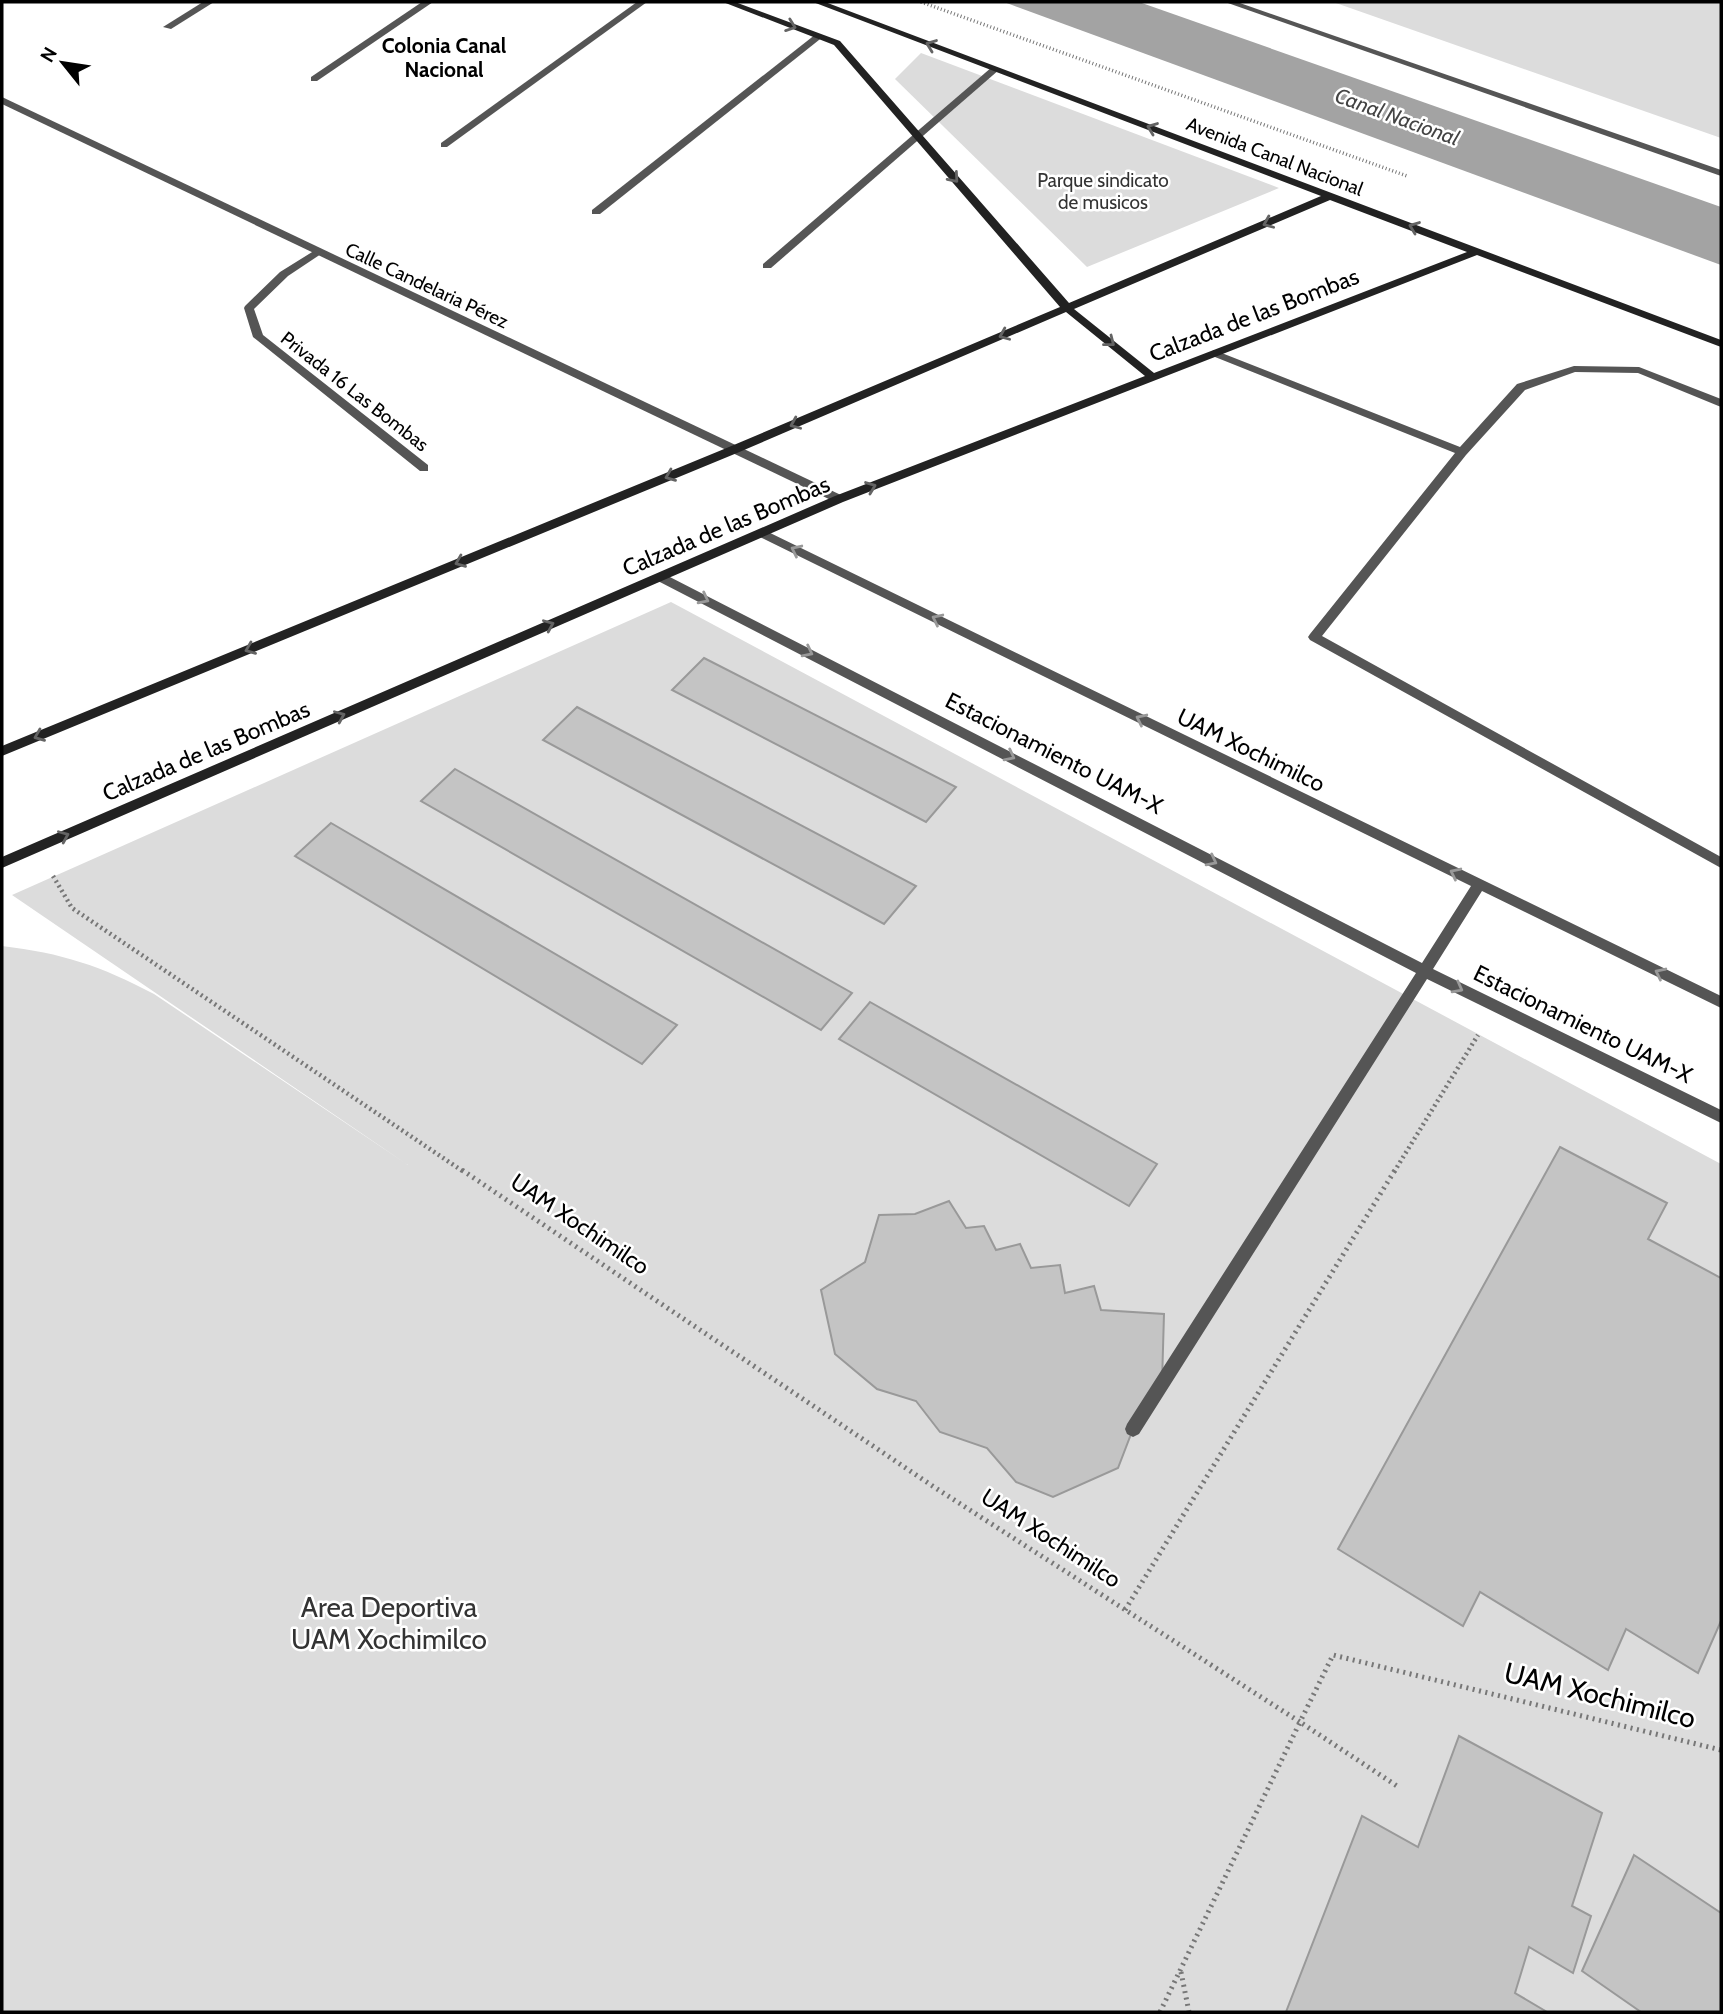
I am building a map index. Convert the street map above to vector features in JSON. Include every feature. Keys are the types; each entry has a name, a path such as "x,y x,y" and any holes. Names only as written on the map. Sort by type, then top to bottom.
{"main road":[{"path":"727,2 837,43 1067,308 1153,377"},
{"name":"Avenida Canal Nacional","path":"817,2 1721,344"},
{"path":"2,751 733,450 1331,196"},
{"name":"Calzada de las Bombas","path":"2,863 839,499 1478,251"}],"street":[{"path":"168,27 209,2"},
{"path":"314,79 428,2"},
{"path":"444,145 642,2"},
{"path":"1229,2 1721,173"},
{"path":"596,212 819,36"},
{"path":"767,266 995,69"},
{"name":"Calle Candelaria Pérez","path":"2,100 839,499"},
{"name":"Privada 16 Las Bombas","path":"317,252 284,274 248,308 258,337 424,468"},
{"path":"1214,353 1462,452"},
{"path":"1721,403 1639,370 1574,369 1521,387 1462,452 1314,637 1721,863"},
{"name":"UAM Xochimilco","path":"762,533 1721,1002"},
{"name":"Estacionamiento UAM-X","path":"660,577 1494,1007 1721,1117"},
{"path":"1133,1429 1479,885"}],"path":[{"path":"921,2 1406,176"},
{"name":"UAM Xochimilco","path":"41,846 54,878 72,908 945,1494 1300,1722 1333,1655 1721,1750"},
{"name":"UAM Xochimilco","path":"1125,1610 1494,1007"},
{"path":"1160,2012 1300,1722 1397,1786"},
{"path":"1181,1971 1189,2012"}],"green space":[{"path":"1333,2 1721,2 1721,138"},
{"name":"Parque sindicato de musicos","path":"921,53 1279,188 1087,267 895,79"},
{"name":"Area Deportiva UAM Xochimilco","path":"671,602 1721,1164 1721,2012 2,2012 2,946 81,962 154,994 408,1165 12,895"}],"water":[{"name":"Canal Nacional","path":"1004,2 1139,2 1721,207 1721,265"}],"building":[{"path":"704,658 956,787 926,822 672,690"},
{"path":"577,707 916,886 884,924 543,740"},
{"path":"455,769 852,993 821,1030 421,801"},
{"path":"331,823 677,1025 642,1064 295,856"},
{"path":"870,1002 1157,1164 1129,1206 839,1039"},
{"path":"1560,1147 1667,1203 1648,1239 1721,1278 1721,1621 1698,1673 1626,1629 1608,1670 1480,1592 1463,1626 1338,1549"},
{"path":"949,1201 966,1228 984,1226 996,1250 1020,1244 1031,1268 1060,1265 1065,1293 1094,1286 1101,1310 1164,1314 1162,1383 1133,1429 1118,1468 1053,1497 1016,1482 987,1448 940,1432 916,1401 877,1389 835,1354 821,1290 865,1262 879,1215 915,1214"},
{"path":"1459,1736 1602,1813 1572,1906 1591,1916 1573,1973 1529,1947 1515,1993 1547,2012 1286,2012 1362,1816 1418,1847"},
{"path":"1634,1855 1721,1913 1721,2012 1641,2012 1582,1971"}],"district":[{"name":"Colonia Canal Nacional","path":"444,58"}]}
